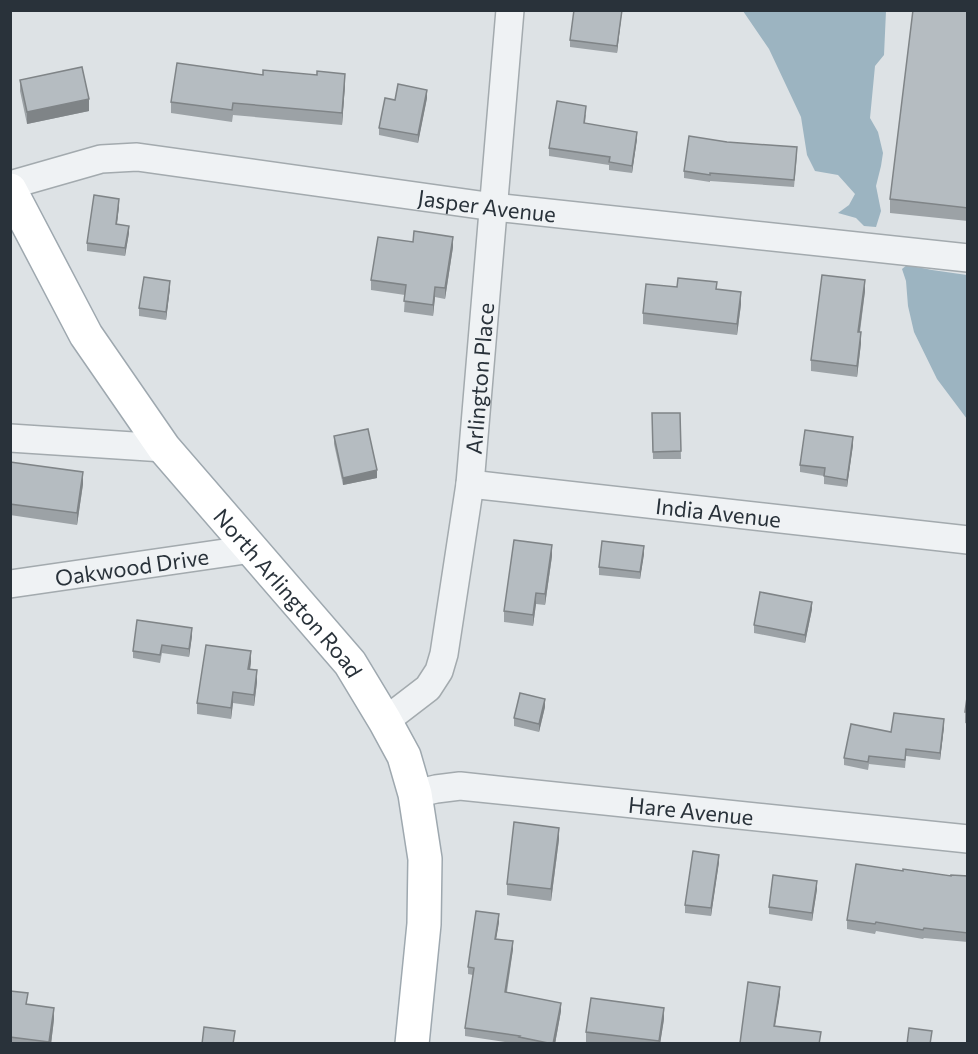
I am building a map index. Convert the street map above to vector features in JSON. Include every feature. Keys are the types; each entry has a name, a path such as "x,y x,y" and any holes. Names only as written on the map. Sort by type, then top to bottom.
{"main road":[{"name":"North Arlington Road","path":"10,190 86,334 164,448 350,663 404,756 415,794 425,859 424,924 412,1044"}],"street":[{"name":"Arlington Place","path":"385,721 428,688 438,671 444,654 470,484 510,10"},
{"name":"Jasper Avenue","path":"10,185 101,159 137,157 494,207 968,258"},
{"path":"10,438 164,448"},
{"name":"India Avenue","path":"470,484 968,540"},
{"name":"Oakwood Drive","path":"10,584 252,549"},
{"name":"Hare Avenue","path":"415,794 460,786 968,839"}],"water":[{"path":"743,11 886,11 884,55 875,66 870,118 878,132 883,153 876,186 881,211 876,227 864,226 856,218 838,213 849,205 855,194 838,175 815,171 807,155 801,117 769,49"},
{"path":"907,265 967,275 967,419 937,379 914,332 902,269"}],"building":[{"path":"574,10 622,10 617,46 570,40"},
{"path":"913,10 968,10 968,208 890,199"},
{"path":"177,63 263,75 263,70 317,75 317,71 345,74 342,113 233,103 232,110 171,102"},
{"path":"82,67 89,99 27,112 20,80"},
{"path":"398,84 427,90 418,135 379,128 385,98 395,100"},
{"path":"557,101 586,106 584,123 637,132 632,166 609,162 610,157 549,148"},
{"path":"689,136 727,142 797,147 794,180 710,173 710,175 684,171"},
{"path":"94,195 119,199 116,224 129,226 125,248 87,243"},
{"path":"414,231 453,237 445,288 435,287 433,305 404,301 406,285 371,280 378,237 413,242"},
{"path":"822,275 865,280 858,332 861,332 857,366 811,360"},
{"path":"144,277 170,281 166,312 139,308"},
{"path":"678,278 717,282 716,289 741,292 737,324 643,313 646,284 677,287"},
{"path":"652,413 680,413 681,451 653,452"},
{"path":"368,429 377,470 343,478 334,436"},
{"path":"805,430 853,437 847,480 824,476 825,468 800,465"},
{"path":"10,462 83,472 77,513 10,504"},
{"path":"514,540 552,545 545,594 536,593 533,615 504,611"},
{"path":"602,541 644,546 640,572 599,567"},
{"path":"760,592 812,602 805,635 754,625"},
{"path":"137,620 192,628 189,649 162,645 160,655 133,651"},
{"path":"206,645 251,651 248,669 257,670 254,695 233,692 231,708 197,703"},
{"path":"968,690 968,712 965,712"},
{"path":"520,693 545,699 539,724 514,718"},
{"path":"894,713 944,719 940,753 906,749 905,760 869,756 868,762 844,758 851,724 891,732"},
{"path":"514,822 559,828 551,889 507,884"},
{"path":"693,851 719,855 711,908 685,905"},
{"path":"856,864 903,871 903,869 951,876 968,876 968,933 924,928 923,930 876,922 875,924 847,920"},
{"path":"773,875 817,881 812,913 769,907"},
{"path":"476,911 499,914 495,939 513,941 505,992 561,1003 553,1044 520,1036 465,1028 474,968 468,967"},
{"path":"748,982 780,987 774,1026 821,1032 819,1044 740,1043"},
{"path":"10,991 28,993 26,1004 54,1008 49,1042 10,1037"},
{"path":"591,998 664,1008 659,1041 586,1032"},
{"path":"204,1027 235,1031 233,1044 202,1044"},
{"path":"909,1028 932,1031 930,1044 907,1044"}]}
